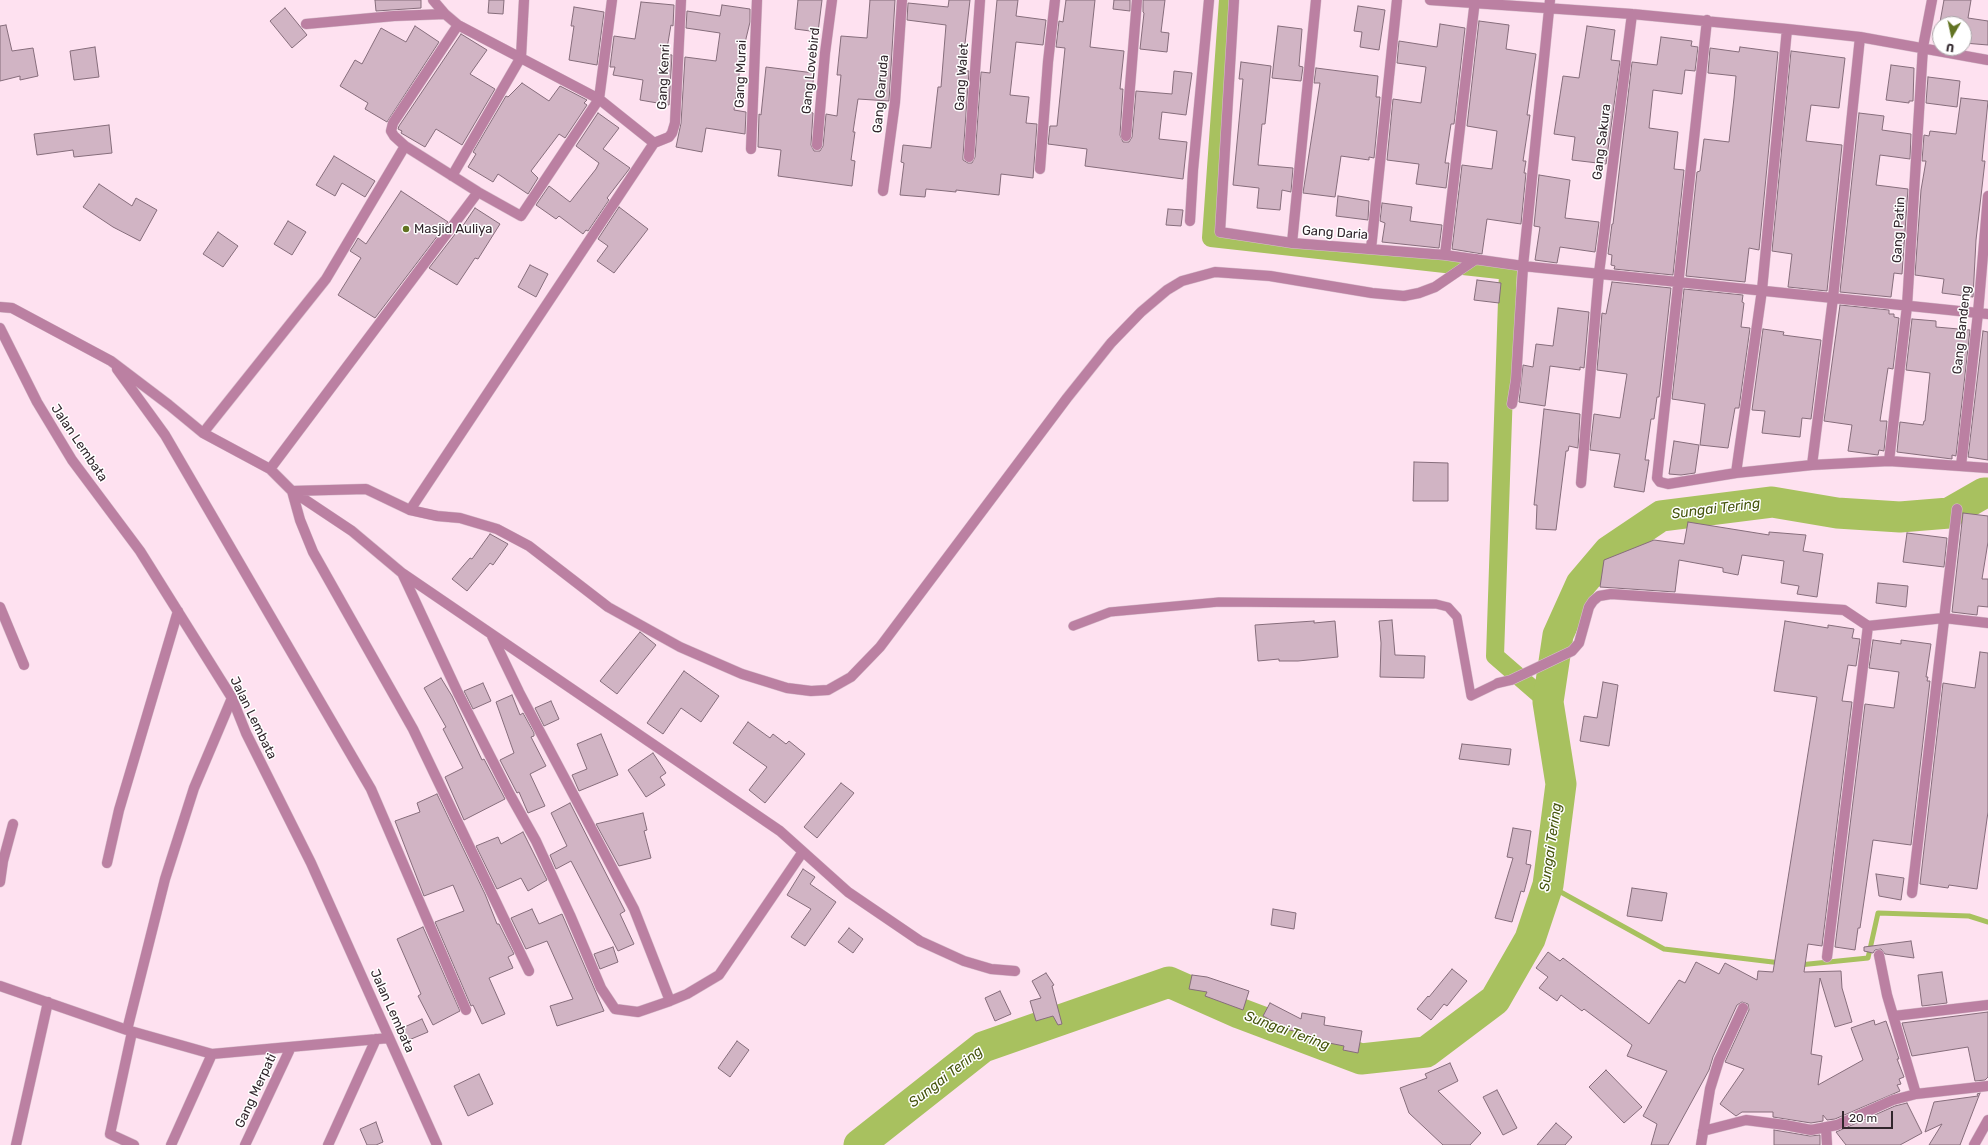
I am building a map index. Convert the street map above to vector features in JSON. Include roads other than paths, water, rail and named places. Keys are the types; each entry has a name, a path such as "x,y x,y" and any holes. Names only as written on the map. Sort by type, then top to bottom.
{"street":[{"path":"410,510 654,143 599,99 458,25 445,14 433,0"},
{"path":"452,176 521,57 524,0"},
{"path":"458,25 391,126 394,136 405,146 452,176 521,216 599,99 612,0"},
{"name":"Gang Kenri","path":"654,143 669,137 675,123 681,0"},
{"name":"Gang Murai","path":"751,149 757,0"},
{"name":"Gang Lovebird","path":"817,145 825,53 832,0"},
{"name":"Gang Garuda","path":"883,191 895,102 902,0"},
{"name":"Gang Walet","path":"969,157 980,0"},
{"path":"1040,169 1048,62 1055,0"},
{"path":"1126,136 1137,0"},
{"path":"1190,221 1194,155 1209,0"},
{"name":"Gang Daria","path":"1234,0 1220,231 1292,243 1445,255 1472,262 1598,273 1679,283 1983,313"},
{"path":"1292,243 1316,0"},
{"path":"1371,248 1397,0"},
{"path":"1430,0 1550,5 1707,20 1860,37 1923,47 1988,60"},
{"name":"Gang Patin","path":"1889,461 1907,306 1923,47 1932,0"},
{"path":"1445,255 1475,2"},
{"path":"1512,404 1516,380 1523,266 1550,5"},
{"path":"306,24 394,16 445,14"},
{"name":"Gang Sakura","path":"1580,483 1598,273 1632,14"},
{"path":"1707,20 1657,478 1663,484 1668,484 1812,465 1889,461 1988,468"},
{"path":"1736,474 1762,290 1787,29"},
{"path":"1812,465 1834,298 1860,37"},
{"path":"203,433 326,279 405,146"},
{"path":"270,470 478,192"},
{"name":"Gang Bandeng","path":"1961,466 1983,313 1988,196"},
{"path":"292,491 366,489 410,510 437,516 460,518 497,529 529,546 608,607 680,647 742,674 788,688 811,691 828,690 851,677 880,648 1067,398 1111,343 1141,312 1167,290 1182,281 1214,272 1270,276 1372,293 1404,296 1419,293 1435,287 1472,262"},
{"path":"0,307 12,308 111,361 203,433 270,470 292,491 352,531 402,573 492,636 780,831 802,853 848,892 920,941 964,961 990,969 1015,971"},
{"name":"Jalan Lembata","path":"0,328 37,402 72,460 140,550 232,698 246,733 311,863 437,1145"},
{"path":"111,361 165,435 371,789 466,1010"},
{"path":"292,491 300,520 313,552 413,729 529,971"},
{"path":"1912,892 1957,509"},
{"path":"402,573 458,694 509,793 536,841 601,988 615,1009 638,1012 688,994 719,975 802,853"},
{"path":"1498,683 1511,680 1572,651 1579,643 1589,607 1593,601 1599,596 1611,594 1844,610 1868,626 1944,618 1988,623"},
{"path":"0,607 24,665"},
{"path":"107,863 119,810 178,611"},
{"path":"1826,956 1868,626"},
{"path":"492,636 519,692 634,909 670,1001"},
{"path":"134,1145 110,1134 130,1031 165,880 194,788 232,698"},
{"path":"0,882 3,861 13,824"},
{"path":"1880,955 1887,995 1916,1094"},
{"path":"0,986 130,1031 212,1054 390,1038"},
{"path":"16,1145 48,1002"},
{"path":"1894,1016 1988,1004"},
{"path":"1701,1145 1710,1089 1719,1060 1743,1008"},
{"path":"328,1145 376,1039"},
{"name":"Gang Merpati","path":"245,1145 291,1047"},
{"path":"171,1145 212,1054"},
{"path":"1703,1131 1746,1120 1811,1130 1826,1128 1837,1125 1893,1100 1916,1094 1988,1086"},
{"path":"1974,1145 1988,1120"},
{"path":"1826,1128 1827,1145"}],"lane":[{"path":"1073,626 1110,612 1219,602 1436,604 1448,607 1457,618 1471,696 1498,683"}],"waterway":[{"path":"1228,0 1211,238 1508,271 1495,656 1548,702"},
{"name":"Sungai Tering","path":"859,1145 983,1047 1169,982 1239,1013 1361,1059 1426,1052 1495,1000 1530,939 1548,885 1561,784 1548,702 1558,635 1581,584 1609,551 1661,516 1772,502 1837,513 1900,517 1949,513 1984,493 1988,493"},
{"path":"1548,885 1664,949 1781,963"},
{"path":"1799,965 1868,958 1878,913 1969,916 1988,922"}],"place":[{"name":"Masjid Auliya","path":"406,229"}]}
